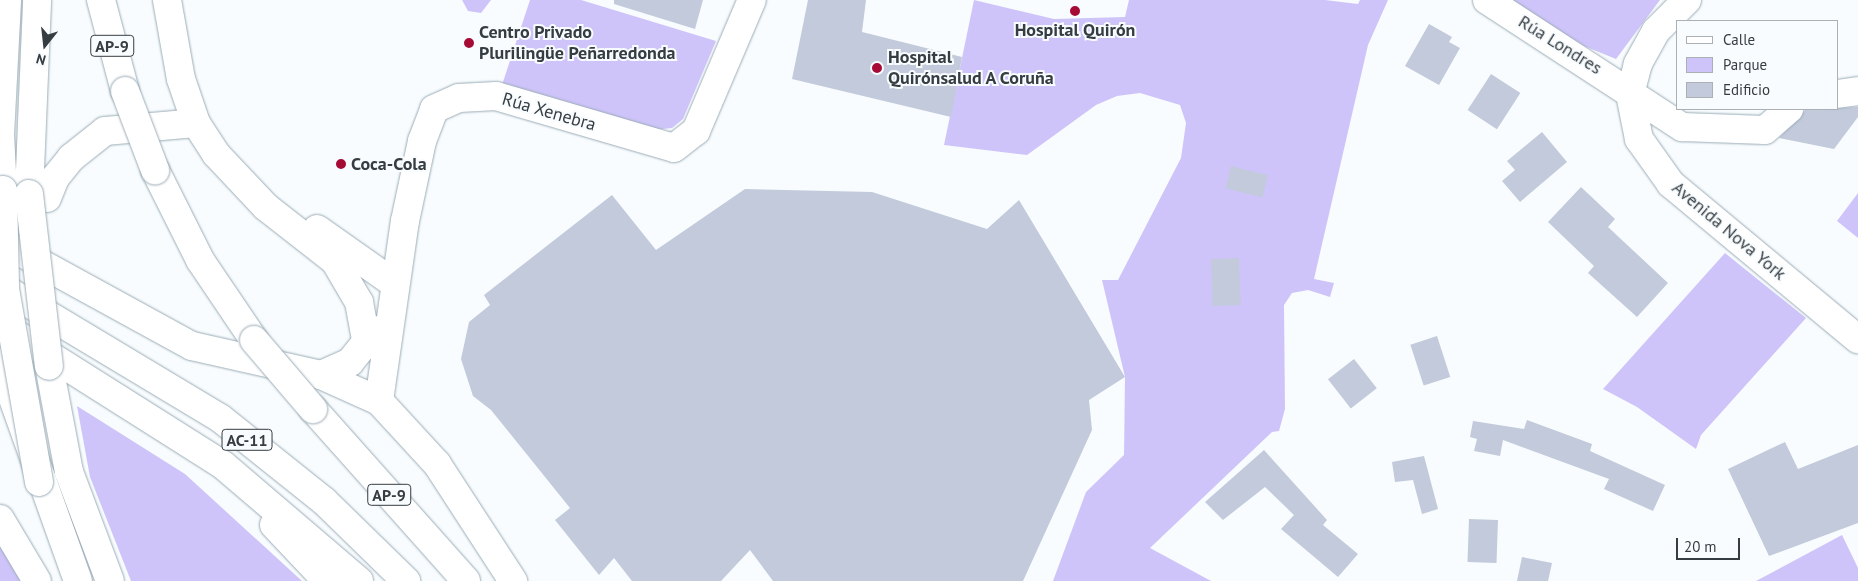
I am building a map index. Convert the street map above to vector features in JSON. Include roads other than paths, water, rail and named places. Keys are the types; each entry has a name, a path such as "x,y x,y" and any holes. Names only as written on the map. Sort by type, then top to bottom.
{"main road":[{"path":"8,0 0,135 26,194 49,366 70,472 110,581"},
{"path":"37,0 26,194 5,289 39,482"},
{"name":"AP-9","path":"101,0 125,91 155,170 200,260 254,340 466,581"},
{"path":"167,0 181,79 196,123 216,154 243,182 341,253 396,284"},
{"name":"Rúa Xenebra","path":"379,401 405,221 422,141 434,109 459,98 496,96 674,148 696,131 752,0"},
{"name":"Rúa Londres","path":"1487,0 1682,127 1765,130 1788,110"},
{"name":"Avenida Nova York","path":"1687,0 1656,31 1638,64 1630,94 1639,139 1672,184 1858,340"},
{"path":"1838,94 1858,91"},
{"path":"26,194 55,178 71,158 105,130 196,123"},
{"path":"341,253 368,253 389,243 405,221"},
{"path":"0,240 192,346 321,375 379,401 437,464 513,581"},
{"path":"341,253 359,302 367,345"},
{"name":"Rúa Xenebra","path":"321,375 350,362 367,345 396,284"},
{"name":"AC-11","path":"0,286 220,418 324,501 406,581"},
{"name":"AC-11","path":"0,324 223,465 359,581"},
{"path":"0,362 39,482 78,581"},
{"path":"223,465 327,581"},
{"path":"0,519 37,581"}],"place":[{"name":"Hospital Quirón","path":"1075,11"},
{"name":"Centro Privado Plurilingüe Peñarredonda","path":"469,43"},
{"name":"Hospital Quirónsalud A Coruña","path":"877,68"},
{"name":"Coca-Cola","path":"341,164"}]}
